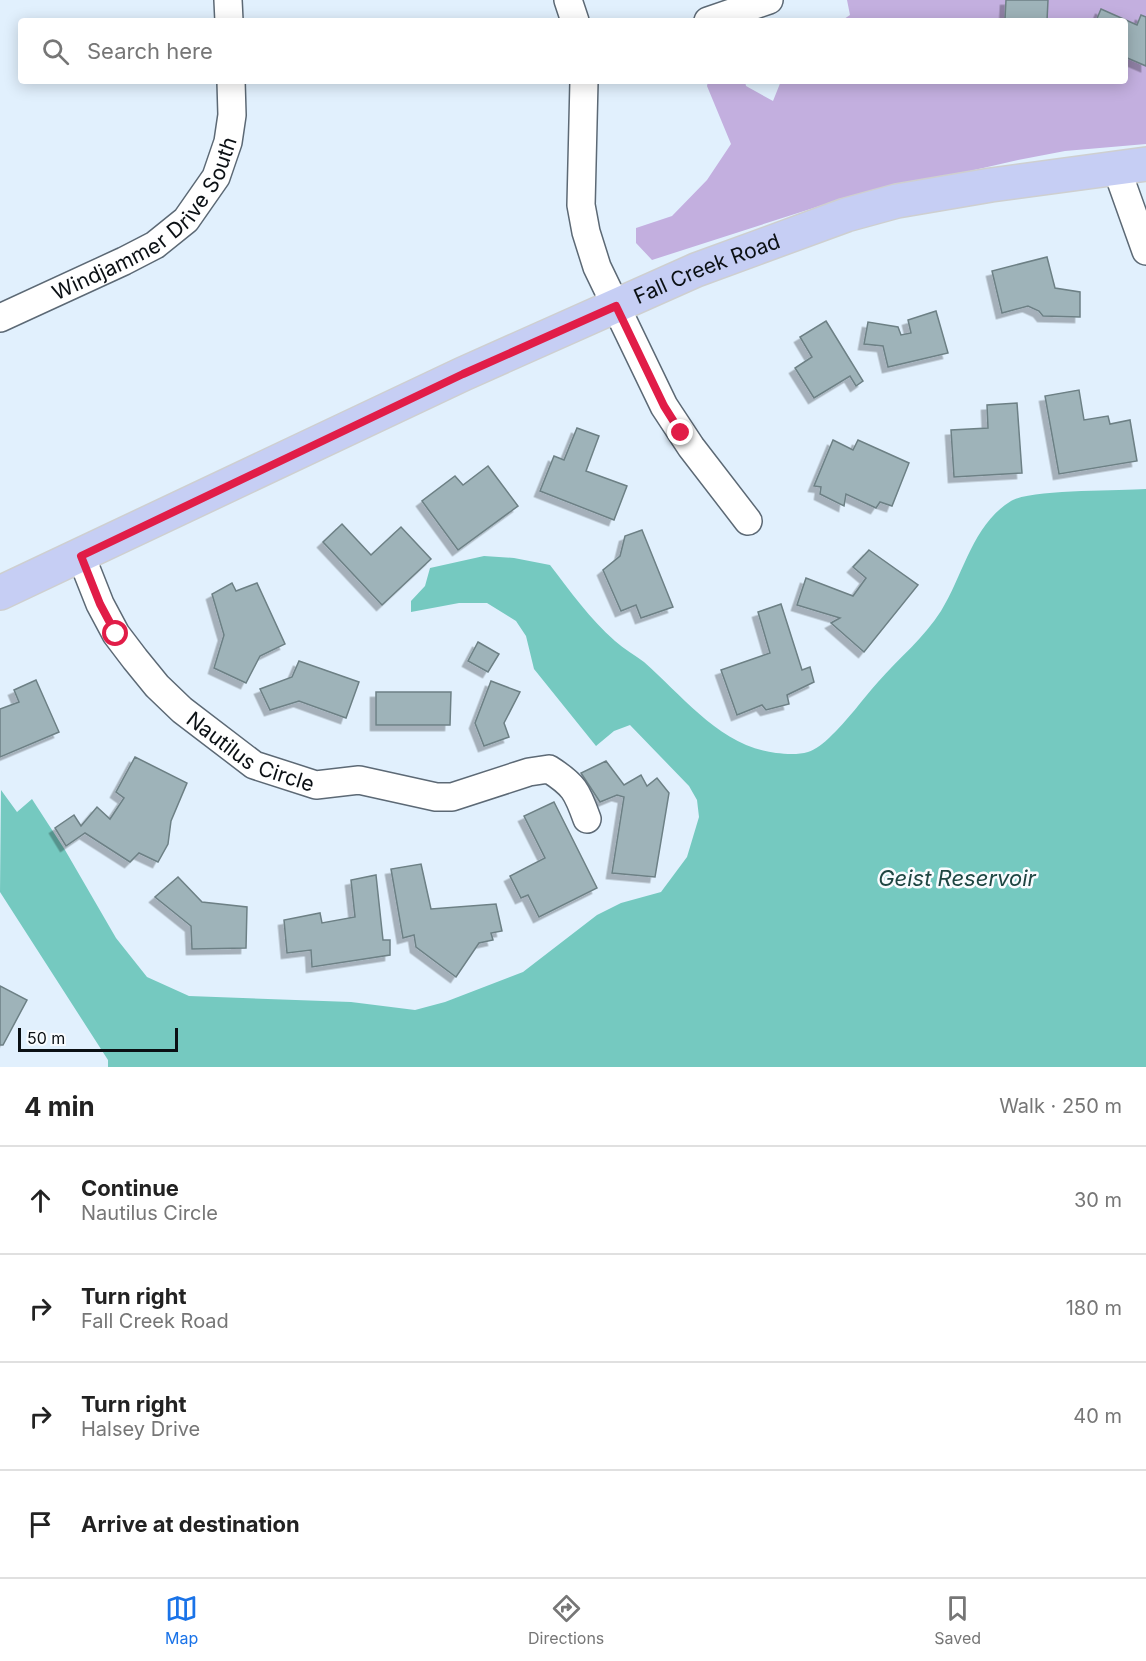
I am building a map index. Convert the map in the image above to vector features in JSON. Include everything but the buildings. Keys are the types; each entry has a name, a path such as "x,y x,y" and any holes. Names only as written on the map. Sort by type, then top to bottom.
{"main road":[{"name":"Fall Creek Road","path":"0,593 463,374 696,270 846,215 887,203 991,185 1131,166"}],"street":[{"path":"228,0 229,18"},
{"path":"568,0 574,18"},
{"path":"717,18 769,0"},
{"name":"Windjammer Drive South","path":"0,318 124,261 155,244 186,220 216,177 228,142 232,115 231,84"},
{"path":"584,84 581,205 586,232 597,267 664,406 691,447 748,520"},
{"path":"1131,166 1146,251"},
{"name":"Nautilus Circle","path":"81,556 100,604 116,634 157,686 182,710 254,765 316,785 359,780 436,797 452,797 530,772 549,769 565,779 578,792 586,819"}],"shaded area":[{"path":"847,0 1146,0 1146,144 1065,151 826,204 652,260 636,243 636,228 672,216 707,180 731,144 707,84 746,84 773,101 780,84 1128,84 1128,18 846,18 850,15"}],"water":[{"name":"Geist Reservoir","path":"1146,489 1146,1067 108,1067 108,1060 0,892 1,790 17,812 32,799 65,850 116,938 147,977 189,996 351,1002 415,1010 445,1002 523,972 597,915 621,903 661,892 687,857 699,817 697,800 689,786 630,725 614,731 596,746 534,669 526,636 516,621 487,603 459,603 411,612 411,601 425,586 430,568 484,556 514,558 550,565 597,624 618,644 644,662 704,718 737,741 756,749 800,754 814,750 830,737 927,630 949,597 970,551 987,523 1011,501 1036,494"}],"route":[{"path":"116,634 100,604 81,556 463,374 616,306 664,406 681,433"}]}
